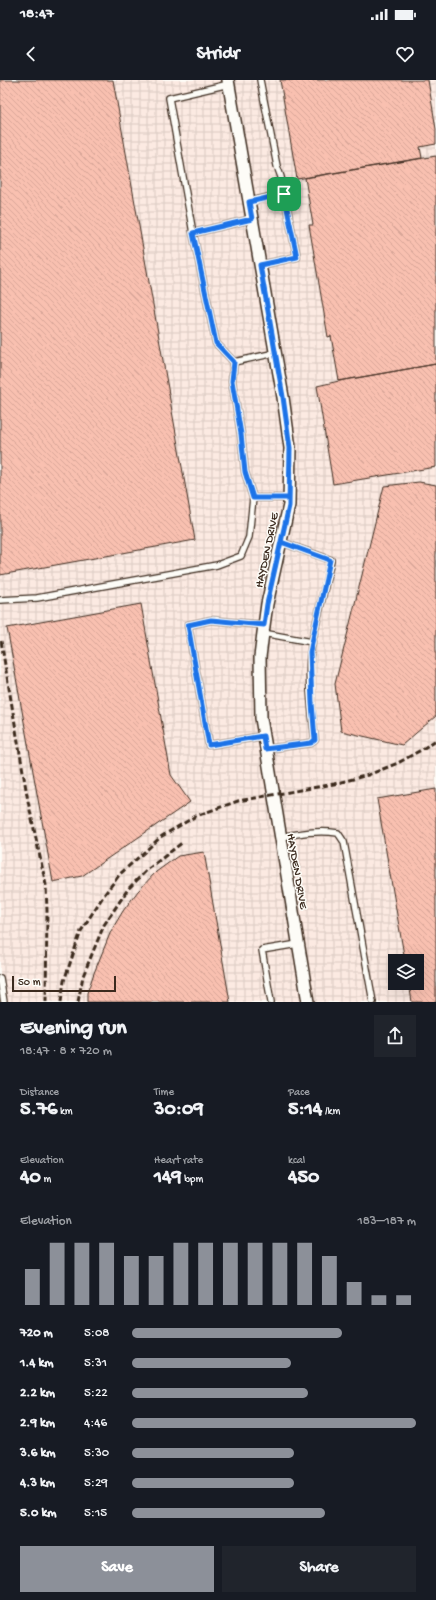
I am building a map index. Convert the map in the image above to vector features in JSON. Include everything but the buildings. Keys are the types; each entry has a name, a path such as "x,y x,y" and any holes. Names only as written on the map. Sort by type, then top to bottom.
{"street":[{"name":"HAYDEN DRIVE","path":"228,82 290,448 289,506 267,604 260,657 261,718 308,1002"}],"lane":[{"path":"260,80 276,166 281,177 297,257 260,265"},
{"path":"0,600 45,596 217,565 241,556 249,537 253,498 245,472 241,434 232,381 234,362 216,343 193,233 169,98 228,82"},
{"path":"249,202 284,194"},
{"path":"193,233 252,219"},
{"path":"234,362 275,353"},
{"path":"253,498 289,498"},
{"path":"265,749 311,743 315,740 310,674 310,652 330,560 281,542"},
{"path":"263,736 209,745 188,625 211,620 264,629 312,642"},
{"path":"280,837 324,831 338,833 344,842 373,1002"},
{"path":"271,1002 262,950 298,944"},
{"path":"0,978 4,1002"}],"shaded area":[{"path":"0,80 436,80 436,1002 0,1002"}],"railway":[{"path":"1,641 28,801 46,885 46,1002"},
{"path":"61,1002 64,981 81,931 104,895 120,874 162,836 196,816 238,801 334,784 368,775 398,763 436,740"},
{"path":"78,1002 83,976 104,925 128,889 147,870 183,842"}],"route":[{"path":"284,194 249,202 252,219 193,233 216,343 234,362 232,381 241,434 245,472 253,498 289,498 289,506 267,604 264,625 211,620 188,625 209,745 263,736 265,749 311,743 315,740 310,674 310,652 330,560 281,542 289,506 290,448 283,397 260,265 297,257 284,194"}]}
